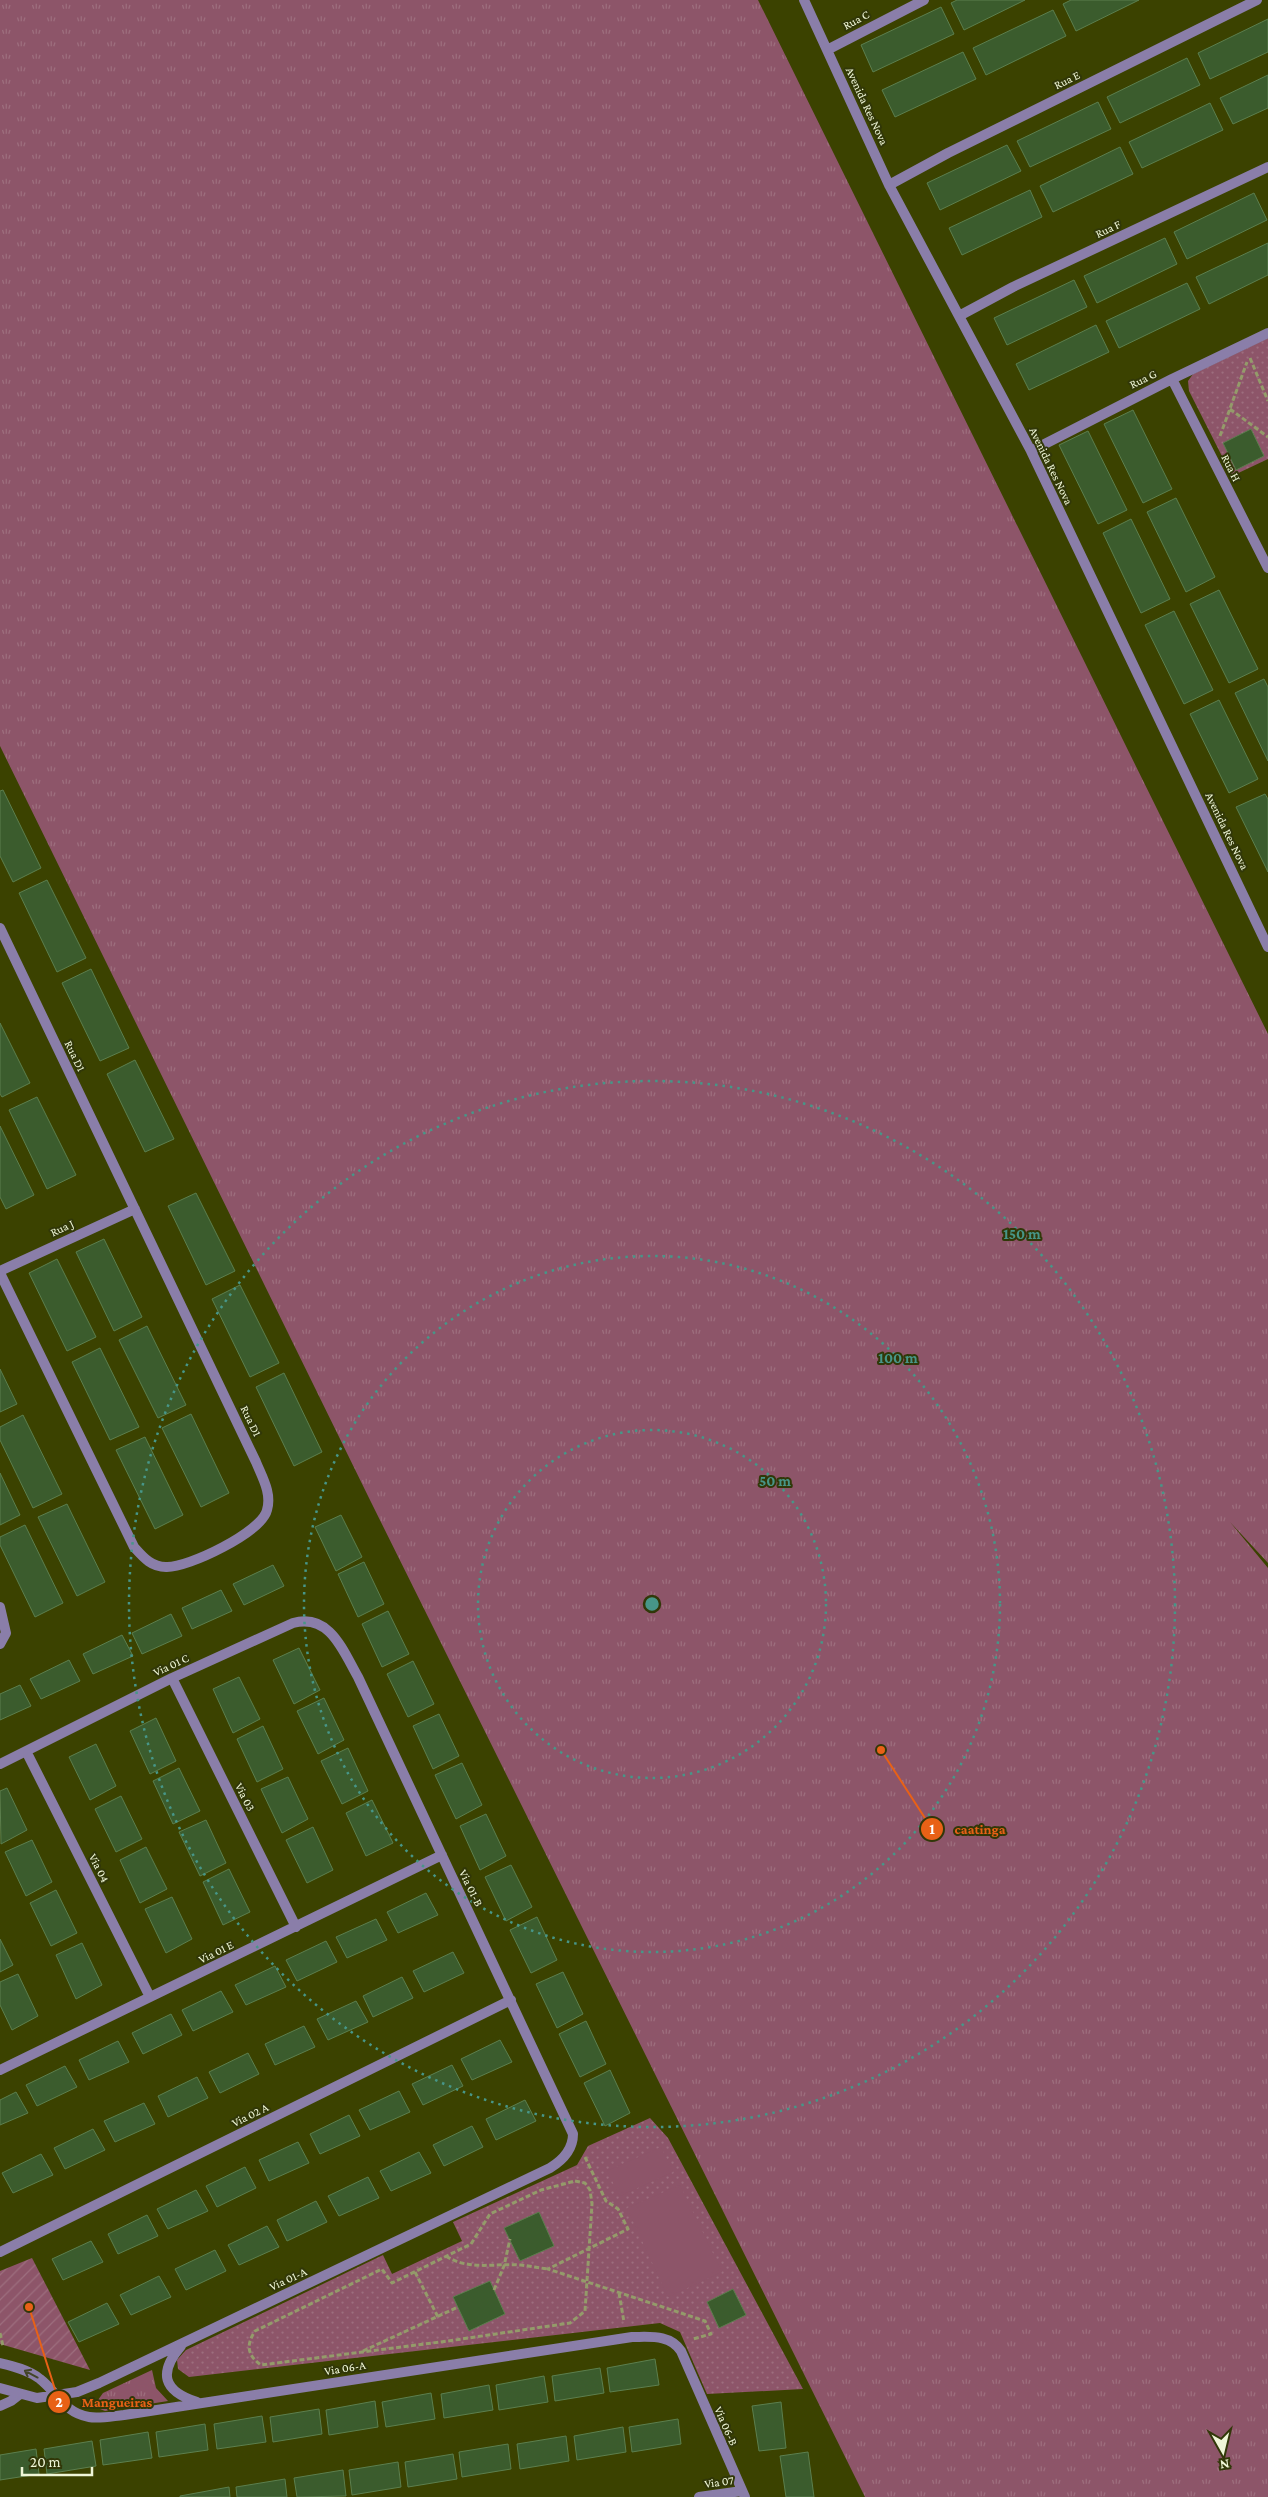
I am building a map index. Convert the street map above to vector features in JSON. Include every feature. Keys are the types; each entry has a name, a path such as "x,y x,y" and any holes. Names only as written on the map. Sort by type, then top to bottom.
{"street":[{"name":"Avenida Res Nova","path":"804,0 889,185 1031,451 1268,946"},
{"name":"Rua C","path":"827,50 924,0"},
{"name":"Rua E","path":"889,185 948,153 1257,0"},
{"name":"Rua F","path":"959,316 1022,283 1268,167"},
{"name":"Rua G","path":"1031,451 1172,379 1268,333"},
{"name":"Rua H","path":"1172,379 1268,568"},
{"name":"Rua D1","path":"0,928 256,1462 269,1498 267,1512 262,1520 248,1532 218,1549 186,1563 166,1567 148,1562 134,1547 0,1272"},
{"name":"Rua J","path":"0,1272 135,1209"},
{"path":"0,1607 6,1633 0,1644"},
{"name":"Via 01 C","path":"0,1764 172,1678 299,1621 311,1621 325,1628 335,1638 345,1654"},
{"name":"Via 01-B","path":"345,1654 573,2134"},
{"name":"Via 03","path":"172,1678 296,1927"},
{"name":"Via 04","path":"26,1751 150,1997"},
{"name":"Via 01 E","path":"0,2070 442,1855"},
{"name":"Via 02 A","path":"0,2252 511,2000"},
{"name":"Via 01-A","path":"54,2396 77,2392 99,2383 550,2168 560,2162 570,2150 573,2134"},
{"name":"Via 06-A","path":"54,2396 75,2413 90,2417 124,2415 654,2336 671,2341 678,2347 687,2364"},
{"path":"183,2343 169,2359 166,2376 173,2391 201,2403"},
{"path":"0,2363 20,2368 40,2379 54,2396"},
{"name":"Via 06-B","path":"687,2364 743,2494"},
{"path":"0,2388 37,2398 54,2396"},
{"path":"0,2406 10,2402 20,2394"},
{"name":"Via 07","path":"699,2497 743,2494"}],"path":[{"path":"1212,458 1249,355 1268,401"},
{"path":"1230,408 1268,437"},
{"path":"548,2269 628,2229 618,2209 606,2201 573,2134"},
{"path":"575,2181 585,2183 590,2190 592,2204 590,2248 585,2311 570,2323 261,2365 253,2360 248,2351 249,2341 255,2331 382,2269 392,2283 415,2272 471,2244 490,2214 541,2190 575,2181"},
{"path":"494,2290 504,2266 510,2239"},
{"path":"445,2256 456,2263 520,2265 548,2269 705,2322 711,2334 693,2340 690,2335"},
{"path":"415,2272 438,2317"},
{"path":"619,2293 625,2324 633,2323"},
{"path":"360,2352 458,2307"},
{"path":"0,2333 4,2343 0,2348"}],"green space":[{"path":"0,0 758,0 1268,1034 1268,1563 1230,1522 1268,1568 1268,2497 865,2497 369,1498 0,746"},
{"path":"1268,338 1268,459 1232,476 1189,391 1188,381 1193,374"},
{"path":"650,2118 668,2138 803,2389 707,2394 680,2332 660,2323 189,2377 178,2369 177,2360 186,2350 383,2255 392,2274 462,2241 453,2222 577,2165 588,2146"},
{"path":"661,2147 673,2172 620,2196 607,2171"},
{"path":"680,2185 722,2272 668,2297 627,2208"},
{"path":"32,2258 90,2370 0,2344 0,2271"},
{"path":"152,2370 156,2388 168,2401 105,2411 100,2409 98,2400 103,2393"}],"building":[{"path":"957,0 1025,0 964,30 951,3"},
{"path":"1071,0 1139,0 1076,31 1063,4"},
{"path":"941,7 954,34 873,72 861,45"},
{"path":"1053,10 1066,36 986,75 973,48"},
{"path":"1268,19 1268,52 1210,79 1198,53"},
{"path":"963,52 976,79 895,117 882,90"},
{"path":"1187,58 1200,85 1120,123 1107,97"},
{"path":"1268,75 1268,108 1233,124 1220,98"},
{"path":"1098,102 1111,129 1030,167 1017,141"},
{"path":"1210,103 1223,130 1142,168 1129,142"},
{"path":"1007,145 1021,171 940,210 927,183"},
{"path":"1120,147 1133,174 1053,212 1040,186"},
{"path":"1030,190 1042,217 962,255 949,228"},
{"path":"1254,193 1267,220 1187,259 1174,232"},
{"path":"1165,238 1177,264 1097,303 1084,276"},
{"path":"1268,243 1268,275 1209,304 1196,277"},
{"path":"1074,280 1087,307 1007,345 994,318"},
{"path":"1187,283 1200,309 1119,348 1106,321"},
{"path":"1096,325 1109,352 1029,390 1016,364"},
{"path":"1133,410 1172,489 1143,503 1104,424"},
{"path":"1251,429 1264,456 1236,470 1223,443"},
{"path":"1088,431 1127,510 1098,524 1059,445"},
{"path":"1176,498 1215,577 1186,592 1147,512"},
{"path":"1131,519 1170,599 1141,613 1103,533"},
{"path":"1219,590 1258,669 1229,683 1190,604"},
{"path":"1174,611 1213,690 1184,704 1145,625"},
{"path":"1264,679 1268,687 1268,761 1235,693"},
{"path":"1219,700 1258,779 1229,793 1190,714"},
{"path":"3,790 41,868 13,882 0,856 0,791"},
{"path":"1265,794 1268,799 1268,872 1236,807"},
{"path":"47,880 86,958 57,972 19,893"},
{"path":"91,969 129,1048 100,1061 62,983"},
{"path":"0,1023 30,1083 2,1097 0,1094"},
{"path":"135,1060 174,1139 145,1152 107,1074"},
{"path":"37,1097 76,1175 47,1189 9,1110"},
{"path":"0,1126 34,1195 6,1209 0,1197"},
{"path":"196,1193 235,1271 206,1285 168,1206"},
{"path":"104,1239 142,1317 114,1331 76,1252"},
{"path":"57,1259 96,1337 67,1351 29,1273"},
{"path":"240,1285 279,1363 250,1377 212,1299"},
{"path":"147,1326 186,1405 158,1418 119,1340"},
{"path":"100,1348 139,1427 110,1440 72,1362"},
{"path":"0,1369 17,1404 0,1412"},
{"path":"284,1373 322,1452 294,1466 256,1387"},
{"path":"191,1414 229,1493 201,1507 162,1428"},
{"path":"23,1415 62,1494 33,1508 0,1440 0,1427"},
{"path":"145,1437 183,1515 155,1529 116,1450"},
{"path":"0,1473 20,1515 0,1525"},
{"path":"67,1504 105,1582 77,1596 38,1517"},
{"path":"341,1515 362,1557 336,1571 315,1527"},
{"path":"25,1525 63,1603 35,1617 0,1545 0,1537"},
{"path":"364,1562 384,1604 358,1617 338,1574"},
{"path":"273,1565 284,1586 244,1605 233,1584"},
{"path":"221,1590 232,1611 192,1629 182,1608"},
{"path":"388,1611 409,1654 382,1667 362,1624"},
{"path":"171,1614 182,1636 142,1654 132,1633"},
{"path":"122,1635 133,1656 93,1674 83,1654"},
{"path":"299,1648 320,1690 294,1704 273,1660"},
{"path":"69,1660 80,1681 41,1699 30,1679"},
{"path":"413,1661 434,1704 408,1717 387,1674"},
{"path":"239,1677 260,1719 233,1733 213,1689"},
{"path":"20,1685 31,1706 0,1720 0,1694"},
{"path":"324,1698 344,1740 318,1754 297,1711"},
{"path":"439,1714 459,1756 433,1769 413,1726"},
{"path":"156,1718 176,1761 150,1774 130,1731"},
{"path":"263,1726 283,1769 257,1782 237,1739"},
{"path":"96,1744 116,1786 90,1800 69,1757"},
{"path":"348,1748 368,1791 342,1804 321,1761"},
{"path":"462,1763 482,1805 456,1819 435,1775"},
{"path":"179,1768 200,1811 173,1824 153,1781"},
{"path":"288,1777 308,1819 282,1833 261,1789"},
{"path":"7,1788 27,1830 1,1844 0,1791"},
{"path":"121,1796 142,1839 116,1852 95,1809"},
{"path":"372,1800 393,1843 366,1856 346,1813"},
{"path":"486,1814 506,1856 480,1870 460,1826"},
{"path":"206,1820 226,1863 200,1876 179,1832"},
{"path":"313,1827 333,1870 307,1883 286,1840"},
{"path":"32,1840 52,1882 26,1896 5,1852"},
{"path":"146,1847 167,1889 140,1903 120,1860"},
{"path":"511,1865 532,1907 506,1921 485,1877"},
{"path":"229,1869 250,1912 223,1925 203,1882"},
{"path":"56,1890 77,1933 51,1946 30,1903"},
{"path":"426,1893 438,1915 398,1933 387,1912"},
{"path":"172,1897 192,1939 166,1953 145,1909"},
{"path":"537,1917 557,1960 531,1973 510,1930"},
{"path":"376,1919 387,1940 347,1958 336,1937"},
{"path":"0,1939 13,1965 0,1972"},
{"path":"326,1941 337,1962 297,1981 286,1960"},
{"path":"82,1943 102,1985 76,1999 56,1955"},
{"path":"453,1952 464,1973 424,1992 413,1971"},
{"path":"275,1966 286,1987 246,2005 235,1985"},
{"path":"563,1972 583,2014 557,2028 536,1984"},
{"path":"18,1974 38,2016 12,2030 0,2005 0,1982"},
{"path":"402,1977 413,1998 373,2017 363,1996"},
{"path":"221,1991 233,2012 193,2031 182,2010"},
{"path":"356,2001 368,2022 328,2040 317,2019"},
{"path":"171,2014 182,2035 143,2054 132,2033"},
{"path":"586,2021 606,2064 580,2077 559,2034"},
{"path":"304,2026 315,2047 275,2065 265,2044"},
{"path":"500,2040 512,2062 472,2080 461,2059"},
{"path":"118,2041 129,2062 89,2080 79,2060"},
{"path":"248,2053 259,2074 220,2093 209,2072"},
{"path":"452,2065 463,2086 423,2105 412,2084"},
{"path":"65,2066 77,2087 37,2106 26,2085"},
{"path":"610,2070 630,2113 605,2126 584,2083"},
{"path":"197,2077 208,2098 168,2117 158,2096"},
{"path":"399,2091 410,2112 370,2130 359,2110"},
{"path":"16,2092 28,2113 0,2125 0,2100"},
{"path":"525,2100 536,2121 496,2140 486,2119"},
{"path":"144,2103 155,2124 115,2142 104,2121"},
{"path":"349,2115 360,2136 320,2154 310,2134"},
{"path":"472,2126 483,2147 444,2166 433,2145"},
{"path":"93,2129 105,2150 65,2169 54,2148"},
{"path":"298,2142 309,2163 269,2181 259,2160"},
{"path":"419,2152 431,2173 391,2191 380,2171"},
{"path":"41,2154 53,2175 13,2193 2,2173"},
{"path":"245,2167 256,2188 217,2207 206,2186"},
{"path":"368,2177 379,2198 339,2216 328,2196"},
{"path":"196,2190 208,2211 168,2229 157,2209"},
{"path":"316,2201 327,2222 287,2241 277,2220"},
{"path":"539,2212 554,2246 520,2261 504,2228"},
{"path":"147,2215 158,2236 118,2254 108,2234"},
{"path":"267,2226 279,2247 239,2265 228,2245"},
{"path":"91,2241 103,2262 63,2280 52,2259"},
{"path":"215,2250 226,2271 186,2290 175,2269"},
{"path":"159,2276 171,2297 131,2315 120,2295"},
{"path":"490,2281 505,2314 469,2331 453,2297"},
{"path":"733,2289 746,2315 719,2328 707,2302"},
{"path":"107,2303 119,2324 79,2342 68,2322"},
{"path":"655,2359 659,2385 610,2392 607,2368"},
{"path":"600,2368 604,2393 555,2401 552,2376"},
{"path":"544,2376 548,2402 499,2410 496,2385"},
{"path":"489,2385 493,2410 444,2418 441,2394"},
{"path":"431,2393 435,2419 386,2427 382,2402"},
{"path":"375,2401 378,2427 329,2435 326,2410"},
{"path":"781,2402 786,2448 759,2451 752,2406"},
{"path":"319,2409 322,2434 273,2442 270,2417"},
{"path":"262,2416 266,2442 217,2449 214,2424"},
{"path":"678,2419 681,2444 632,2452 629,2427"},
{"path":"205,2424 208,2450 159,2457 156,2432"},
{"path":"623,2427 626,2452 577,2460 574,2436"},
{"path":"148,2432 152,2458 103,2465 100,2440"},
{"path":"566,2436 569,2461 520,2469 517,2444"},
{"path":"92,2441 96,2466 47,2474 44,2449"},
{"path":"508,2444 511,2469 462,2477 459,2452"},
{"path":"36,2449 39,2474 0,2480 0,2455"},
{"path":"808,2452 814,2497 786,2497 780,2456"},
{"path":"453,2454 457,2479 408,2487 405,2462"},
{"path":"398,2462 401,2487 352,2495 349,2470"},
{"path":"343,2470 346,2496 297,2497 294,2478"},
{"path":"285,2479 287,2497 237,2497 236,2487"},
{"path":"229,2487 230,2497 180,2497 180,2496"}],"place":[{"name":"caatinga","path":"881,1750"},
{"name":"Mangueiras","path":"29,2307"}]}
